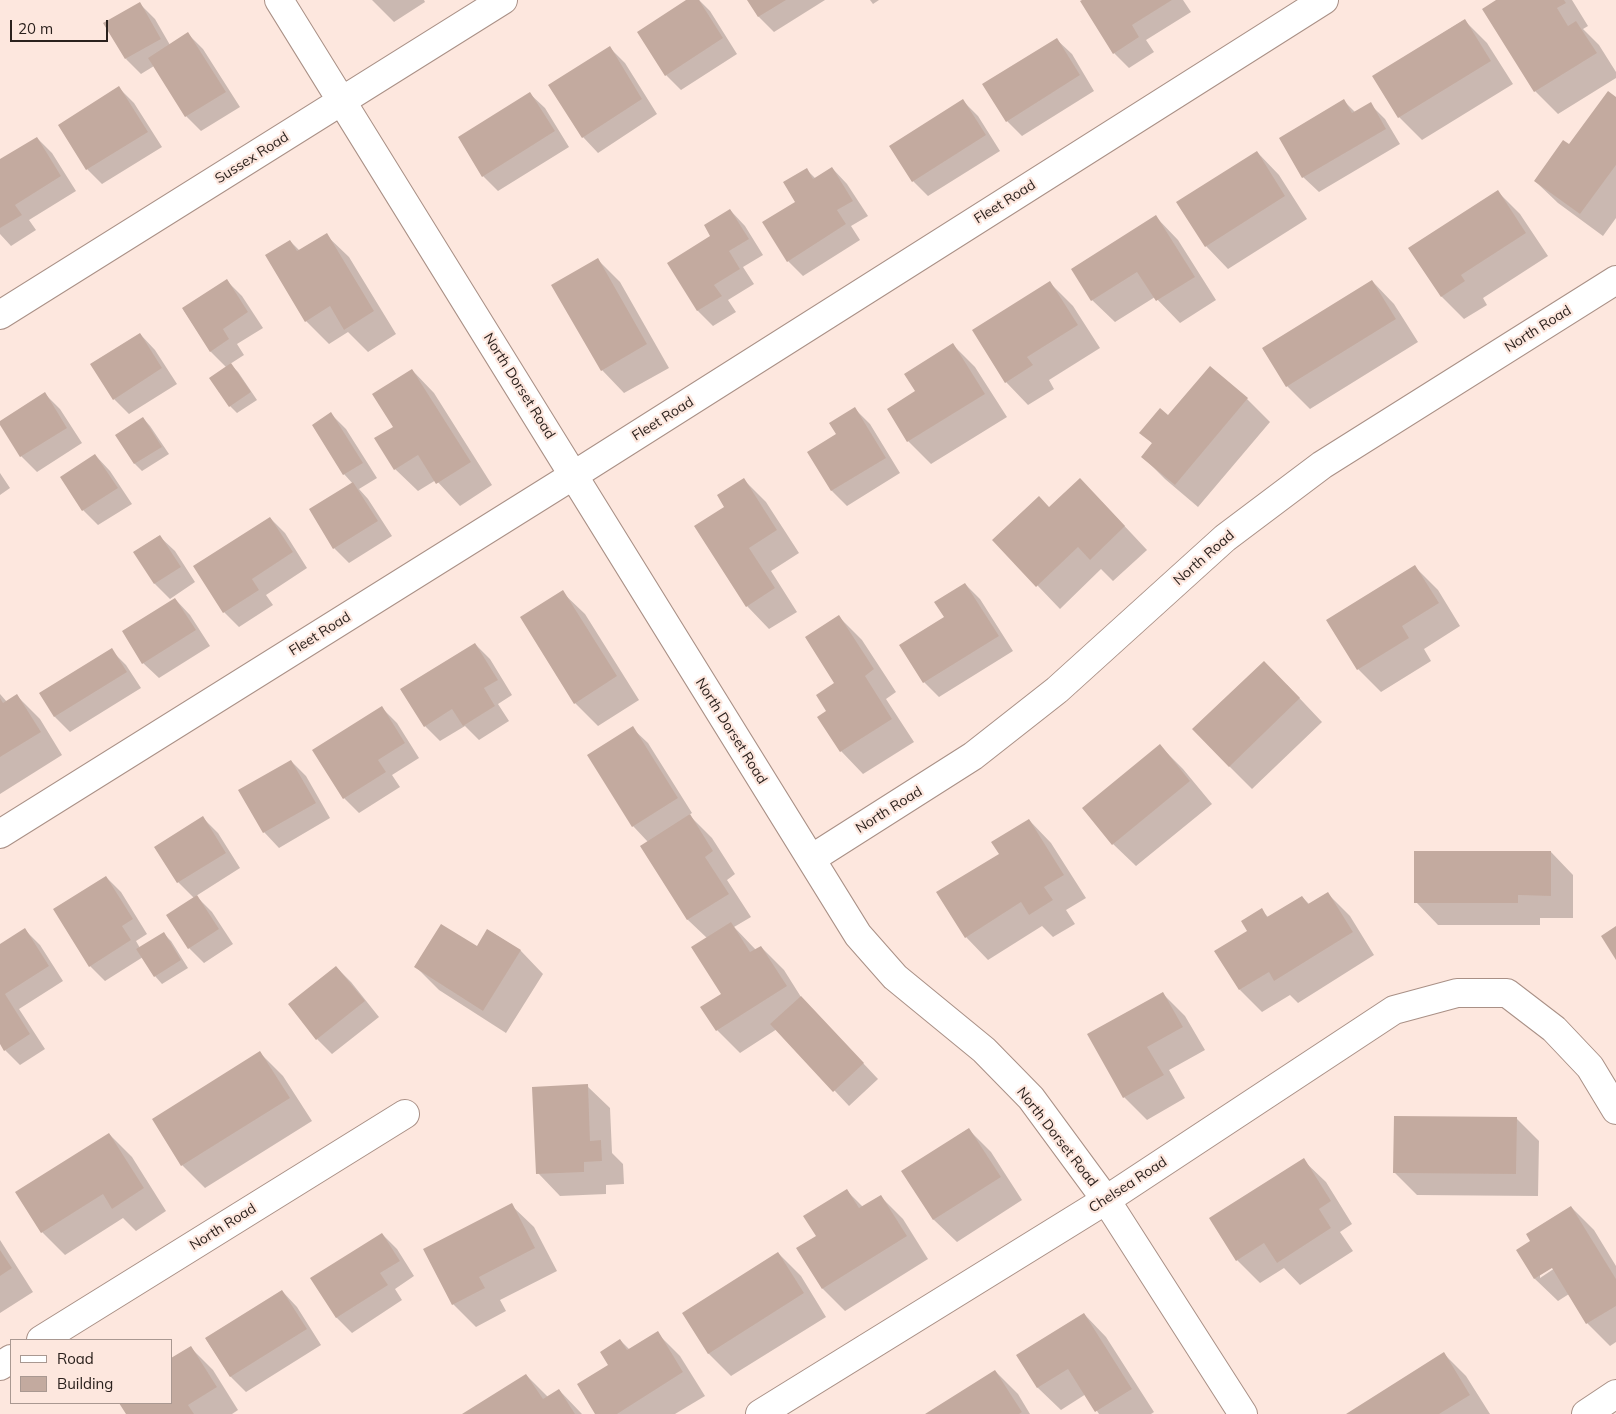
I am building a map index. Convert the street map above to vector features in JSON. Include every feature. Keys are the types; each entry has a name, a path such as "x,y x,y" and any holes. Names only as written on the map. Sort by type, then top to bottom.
{"street":[{"name":"North Dorset Road","path":"279,0 858,934 895,977 984,1050 1031,1098 1106,1200 1243,1414"},
{"name":"Sussex Road","path":"0,315 503,0"},
{"name":"Fleet Road","path":"0,834 574,475 1324,0"},
{"name":"North Road","path":"811,859 973,756 1058,690 1225,538 1322,466 1616,280"},
{"name":"Chelsea Road","path":"760,1414 1106,1200 1394,1010 1456,993 1507,993 1554,1030 1590,1067 1616,1110"},
{"name":"North Road","path":"43,1339 405,1114"},
{"path":"1586,1414 1616,1394"}],"building":[{"path":"686,0 699,0 723,38 665,76 637,32"},
{"path":"747,0 786,0 758,17"},
{"path":"1172,0 1132,25 1139,37 1113,54 1080,1"},
{"path":"1496,0 1564,0 1566,3 1557,8 1568,26 1576,21 1597,53 1534,92 1482,9"},
{"path":"140,2 161,39 125,59 103,23"},
{"path":"1465,19 1491,61 1398,118 1372,76"},
{"path":"188,32 226,92 185,117 148,58"},
{"path":"1057,38 1080,75 1006,122 982,84"},
{"path":"610,46 642,99 582,138 548,85"},
{"path":"119,86 148,132 86,170 58,125"},
{"path":"1608,91 1616,97 1616,165 1580,214 1534,181 1563,140 1569,144"},
{"path":"530,92 555,131 482,177 458,137"},
{"path":"963,99 986,135 912,182 889,146"},
{"path":"1344,99 1352,113 1371,102 1386,129 1302,178 1279,138"},
{"path":"37,137 61,176 15,205 22,215 0,228 0,159"},
{"path":"1257,151 1285,196 1205,247 1176,202"},
{"path":"832,167 853,201 837,210 846,224 787,262 762,222 795,202 783,182 807,168 813,179"},
{"path":"1498,190 1526,233 1461,275 1465,281 1441,297 1408,248"},
{"path":"730,209 749,239 729,251 740,269 714,285 722,296 697,311 667,263 710,236 704,225"},
{"path":"1156,215 1195,277 1156,301 1137,272 1091,301 1071,269"},
{"path":"327,233 374,311 344,330 330,306 305,322 265,255 290,240 297,251"},
{"path":"598,258 647,344 601,371 551,285"},
{"path":"227,279 248,312 223,329 229,339 210,352 182,308"},
{"path":"1372,280 1396,319 1286,387 1262,348"},
{"path":"1050,281 1078,325 1027,357 1033,365 1005,383 972,330"},
{"path":"140,333 162,368 113,400 90,364"},
{"path":"953,343 985,394 907,442 887,409 915,391 904,374"},
{"path":"231,363 251,392 229,407 209,378"},
{"path":"1210,366 1248,398 1175,485 1141,457 1152,443 1139,433 1160,408 1168,415"},
{"path":"412,369 471,462 436,484 418,455 394,470 374,438 393,427 372,394"},
{"path":"45,392 67,428 20,457 0,425 0,421"},
{"path":"855,407 886,458 831,491 807,452 836,434 829,423"},
{"path":"331,412 363,463 343,475 312,425"},
{"path":"143,417 162,447 134,464 115,435"},
{"path":"95,454 118,488 82,511 60,477"},
{"path":"744,478 777,530 749,548 775,588 746,607 694,526 724,507 717,495"},
{"path":"1080,478 1125,526 1090,560 1078,547 1036,587 992,540 1039,496 1049,507"},
{"path":"353,482 378,521 333,549 309,509"},
{"path":"270,517 293,552 252,579 259,590 223,613 193,566"},
{"path":"160,535 181,567 154,584 133,552"},
{"path":"1415,565 1439,603 1402,626 1409,638 1357,670 1326,620"},
{"path":"965,583 999,636 923,683 899,645 944,617 934,602"},
{"path":"563,590 617,676 574,704 520,617"},
{"path":"175,598 196,630 142,664 122,631"},
{"path":"839,615 874,669 865,676 892,719 840,752 817,717 826,711 816,695 834,683 805,637"},
{"path":"475,643 498,680 484,688 495,706 463,726 452,709 424,727 400,689"},
{"path":"112,648 127,672 54,717 39,693"},
{"path":"1264,661 1300,698 1229,767 1192,729"},
{"path":"17,694 41,732 0,757 0,698 3,703"},
{"path":"382,706 405,743 378,760 386,772 343,799 312,750"},
{"path":"633,726 678,798 632,827 587,755"},
{"path":"1160,744 1190,781 1112,845 1082,808"},
{"path":"291,760 316,803 263,833 238,790"},
{"path":"690,814 713,851 705,857 729,894 687,920 640,846"},
{"path":"203,816 226,853 177,883 154,847"},
{"path":"1029,819 1064,875 1044,887 1053,900 1029,915 1021,902 965,938 936,892 999,854 991,842"},
{"path":"1414,851 1551,851 1551,896 1518,895 1518,903 1414,903"},
{"path":"106,876 133,919 122,926 131,940 89,967 53,909"},
{"path":"1328,892 1353,932 1274,981 1269,972 1239,990 1214,951 1247,931 1241,921 1262,908 1267,917 1302,896 1308,904"},
{"path":"197,895 219,929 188,949 166,915"},
{"path":"731,922 750,952 761,946 787,986 716,1031 700,1007 721,994 691,947"},
{"path":"441,924 477,946 487,929 521,950 483,1011 414,967"},
{"path":"1616,926 1616,960 1601,936"},
{"path":"25,928 49,966 5,994 30,1034 4,1051 0,1044 0,944"},
{"path":"164,932 181,960 154,977 136,949"},
{"path":"336,966 365,1001 316,1040 288,1004"},
{"path":"1163,992 1183,1027 1147,1047 1164,1075 1123,1098 1087,1034"},
{"path":"801,996 864,1063 833,1092 770,1024"},
{"path":"260,1051 290,1098 181,1166 152,1119"},
{"path":"588,1084 590,1141 601,1140 602,1161 584,1162 584,1172 536,1174 532,1087"},
{"path":"1394,1116 1517,1117 1516,1174 1393,1173"},
{"path":"969,1128 1001,1177 933,1220 901,1171"},
{"path":"109,1133 144,1188 112,1209 103,1194 41,1233 15,1192"},
{"path":"1304,1158 1331,1201 1319,1209 1331,1228 1277,1263 1264,1243 1236,1261 1209,1218"},
{"path":"847,1189 859,1208 881,1195 907,1236 822,1289 796,1248 816,1236 803,1216"},
{"path":"512,1203 535,1248 479,1277 485,1288 452,1305 423,1249"},
{"path":"1571,1206 1616,1279 1616,1306 1586,1324 1552,1268 1534,1279 1516,1250 1530,1241 1526,1234"},
{"path":"382,1233 400,1261 380,1273 388,1285 336,1318 310,1278"},
{"path":"0,1250 12,1268 0,1276"},
{"path":"778,1252 804,1293 708,1354 682,1313"},
{"path":"282,1290 307,1329 230,1377 205,1338"},
{"path":"1084,1313 1132,1389 1095,1412 1068,1369 1037,1388 1016,1355"},
{"path":"658,1331 683,1372 617,1414 595,1414 577,1384 608,1365 600,1352 620,1339 627,1350"},
{"path":"191,1346 217,1387 188,1405 194,1414 126,1414 120,1404 172,1404 172,1357"},
{"path":"1444,1352 1470,1395 1439,1414 1346,1414"},
{"path":"995,1370 1022,1412 1019,1414 925,1414"},
{"path":"526,1374 543,1399 559,1389 575,1414 462,1414"}]}
